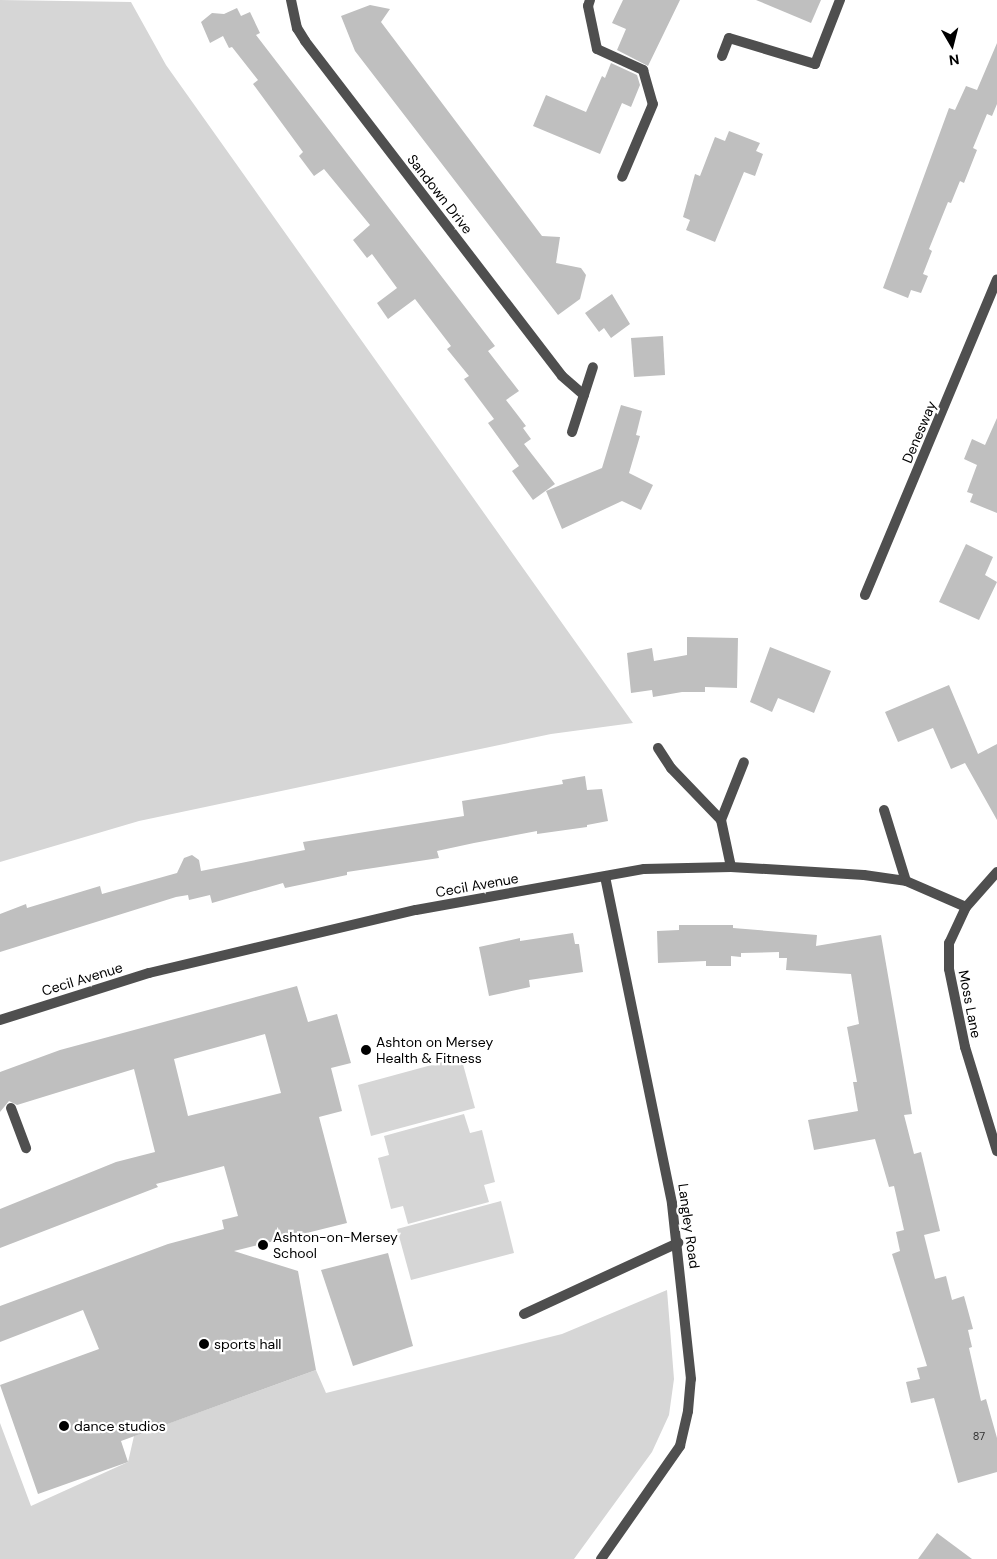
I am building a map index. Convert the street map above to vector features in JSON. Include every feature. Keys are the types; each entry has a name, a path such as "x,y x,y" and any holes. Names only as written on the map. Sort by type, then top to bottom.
{"street":[{"name":"Sandown Drive","path":"291,0 297,28 305,41 562,376 584,395"},
{"path":"590,0 588,6 596,49 643,70 653,104 622,177"},
{"path":"722,56 729,38 815,64 840,0"},
{"name":"Denesway","path":"866,596 997,279"},
{"path":"572,432 593,367"},
{"path":"658,748 671,768 721,820 731,868"},
{"path":"721,820 744,762"},
{"path":"884,810 906,881"},
{"name":"Cecil Avenue","path":"0,1020 149,973 416,910 644,869 731,868 864,875 906,881 966,907"},
{"name":"Moss Lane","path":"997,872 966,907 949,943 951,992 997,1151"},
{"name":"Langley Road","path":"601,1559 680,1446 688,1411 691,1379 678,1243 659,1127 604,876"},
{"path":"11,1108 26,1148"},
{"path":"524,1314 678,1243"}],"shaded area":[{"path":"0,0 131,2 166,65 633,723 551,734 139,821 0,862"},
{"path":"461,1057 475,1108 371,1136 358,1085"},
{"path":"464,1114 470,1133 482,1130 495,1182 484,1185 489,1202 408,1224 403,1206 391,1209 378,1158 389,1155 384,1136"},
{"path":"501,1201 514,1253 411,1280 397,1229"},
{"path":"667,1290 674,1379 669,1415 652,1452 574,1559 0,1559 0,1423 31,1506 128,1462 134,1436 316,1370 326,1393 562,1334"}],"building":[{"path":"623,0 680,0 648,66 617,50 626,29 612,23"},
{"path":"756,0 821,0 811,23"},
{"path":"370,5 390,9 381,22 542,236 560,237 556,263 581,268 586,275 580,299 558,315 355,51 341,16"},
{"path":"237,8 241,16 250,12 260,33 256,35 495,346 488,351 519,391 506,400 526,426 523,428 531,439 524,444 555,484 533,500 512,471 519,466 488,423 494,419 464,379 469,376 447,349 451,346 415,299 388,319 377,303 397,288 372,254 367,258 353,240 370,225 324,169 314,176 299,156 303,152 253,84 258,80 232,47 229,48 223,36 210,43 201,22 212,13 224,14"},
{"path":"997,43 997,104 992,116 987,114 973,148 977,150 964,183 960,181 951,203 948,202 929,249 932,251 923,274 928,276 921,293 911,290 908,298 883,288 949,108 955,110 966,86 977,90"},
{"path":"611,63 637,75 640,85 631,107 622,103 600,154 533,126 546,95 586,112 602,76 605,78"},
{"path":"729,131 760,143 756,151 763,154 755,176 744,172 715,242 686,230 690,220 683,217 695,174 700,176 715,137 725,141"},
{"path":"612,294 630,324 611,338 604,328 599,332 585,313"},
{"path":"663,336 665,375 634,377 631,338"},
{"path":"621,405 642,411 636,435 640,436 629,473 653,485 641,510 622,501 562,529 546,491 602,468"},
{"path":"997,418 997,513 970,502 973,494 967,492 977,465 964,459 972,439 985,445"},
{"path":"966,544 993,557 985,575 997,582 979,620 939,602"},
{"path":"687,637 738,638 737,688 705,687 705,692 682,692 653,697 652,690 631,693 627,653 652,648 654,661 687,655"},
{"path":"770,647 831,671 814,713 778,698 772,712 750,702"},
{"path":"949,685 978,754 997,744 997,820 965,763 951,769 933,728 898,742 885,712"},
{"path":"585,776 587,790 602,789 608,821 587,825 587,827 537,834 537,831 474,843 437,851 439,858 347,872 347,875 285,888 283,883 212,903 210,895 189,900 188,895 176,897 0,952 0,914 26,904 27,908 100,886 102,894 177,873 184,858 192,855 199,860 201,871 305,850 303,842 464,816 462,801 563,784 562,780"},
{"path":"679,925 733,925 733,928 817,935 816,946 881,935 912,1114 904,1115 914,1154 921,1152 940,1231 924,1235 935,1279 946,1276 952,1300 964,1296 973,1329 968,1330 972,1347 969,1348 981,1401 986,1399 997,1438 997,1472 958,1483 934,1398 911,1403 906,1382 920,1379 917,1368 927,1366 892,1254 900,1251 896,1232 904,1230 894,1186 889,1187 875,1139 814,1150 808,1120 858,1111 853,1082 857,1082 847,1027 859,1024 851,974 786,970 787,958 779,958 779,952 741,953 741,957 731,956 731,966 706,966 706,961 658,963 657,931 679,930"},
{"path":"573,933 575,944 579,944 583,972 529,980 530,987 489,996 479,947 520,938 520,941"},
{"path":"297,986 308,1022 337,1014 351,1063 331,1068 342,1111 319,1117 347,1223 234,1251 298,1271 316,1370 121,1441 128,1462 38,1494 0,1385 99,1349 83,1310 0,1342 0,1306 168,1244 224,1229 222,1220 238,1216 224,1166 156,1184 158,1187 0,1248 0,1209 116,1162 155,1152 134,1069 17,1105 9,1101 0,1112 0,1072 60,1050","holes":["265,1034 281,1093 188,1116 174,1059"]},
{"path":"388,1253 413,1346 353,1366 321,1270"},
{"path":"937,1533 972,1559 918,1559"}],"place":[{"name":"Ashton on Mersey Health & Fitness","path":"366,1050"},
{"name":"Ashton-on-Mersey School","path":"263,1245"},
{"name":"sports hall","path":"204,1344"},
{"name":"dance studios","path":"64,1426"}]}
